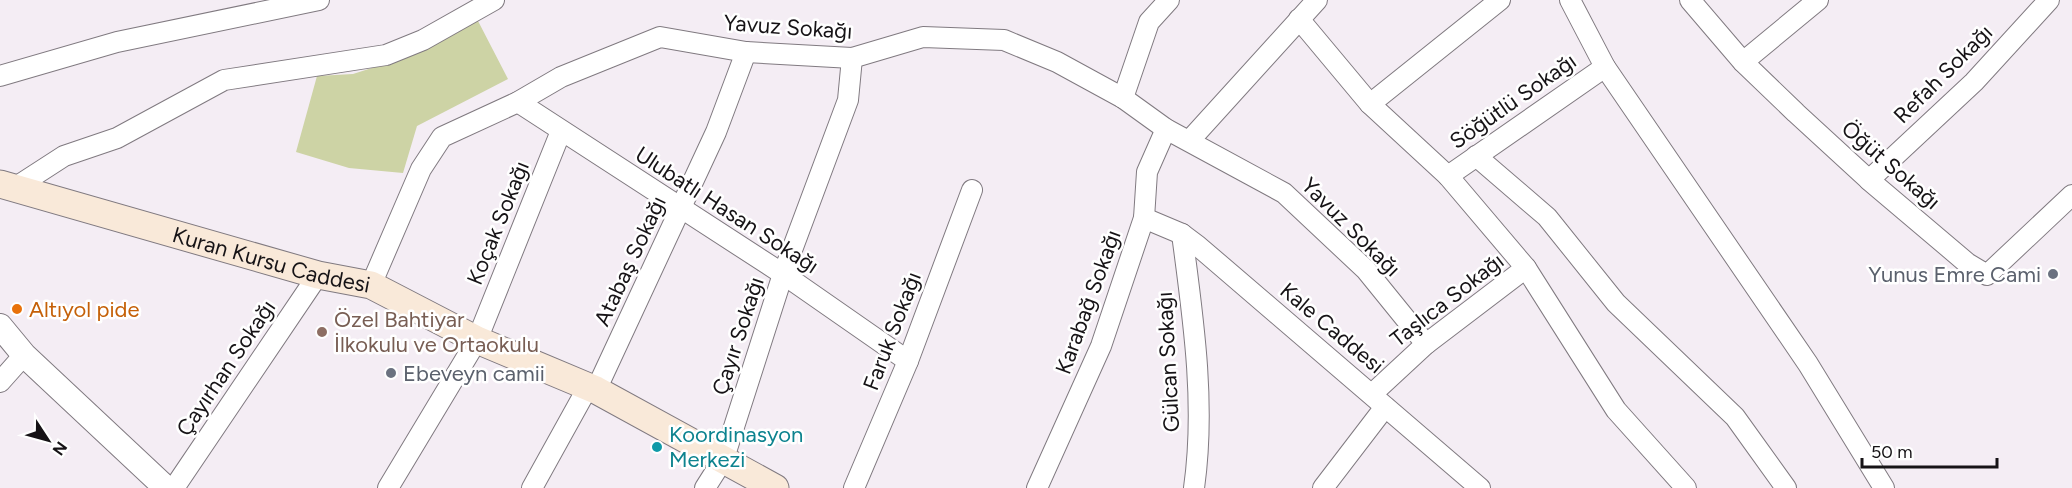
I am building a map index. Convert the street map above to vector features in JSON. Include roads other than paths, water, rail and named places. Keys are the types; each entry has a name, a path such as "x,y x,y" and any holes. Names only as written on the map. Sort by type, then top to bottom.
{"main road":[{"name":"Kuran Kursu Caddesi","path":"4,189 318,275 371,285 477,339 592,389 724,458 775,488"}],"street":[{"path":"0,76 117,42 319,0"},
{"path":"4,189 64,156 117,138 224,80 387,55 423,40 494,0"},
{"path":"1123,98 1149,22 1169,0"},
{"path":"1190,140 1317,0"},
{"path":"1370,104 1500,0"},
{"path":"1570,0 1605,67 1808,364 1884,488"},
{"name":"Öğüt Sokağı","path":"1690,0 1743,62 1869,180 1968,263 1987,275 2071,197"},
{"path":"1743,62 1818,0"},
{"name":"Refah Sokağı","path":"1869,180 1974,82 2049,0"},
{"path":"1299,20 1370,104 1448,176 1526,268 1616,410 1679,485"},
{"name":"Yavuz Sokağı","path":"371,285 422,169 442,137 518,102 561,77 660,37 746,52 852,58 923,37 1004,40 1057,62 1123,98 1166,129 1284,193 1366,270 1426,344"},
{"name":"Atabaş Sokağı","path":"532,488 592,389 716,132 746,52"},
{"name":"Çayır Sokağı","path":"705,488 724,458 783,274 848,100 852,58"},
{"name":"Söğütlü Sokağı","path":"1448,176 1605,67"},
{"name":"Ulubatlı Hasan Sokağı","path":"518,102 783,274 908,361"},
{"name":"Karabağ Sokağı","path":"1037,488 1101,346 1144,218 1147,172 1166,129"},
{"name":"Koçak Sokağı","path":"388,488 477,339 561,131"},
{"path":"1476,156 1547,217 1616,303 1735,417 1786,488"},
{"name":"Faruk Sokağı","path":"854,488 908,361 972,190"},
{"name":"Kale Caddesi","path":"1144,218 1182,234 1480,488"},
{"name":"Gülcan Sokağı","path":"1182,234 1194,325 1198,412 1194,488"},
{"name":"Taşlıca Sokağı","path":"1323,488 1379,400 1426,344 1526,268"},
{"name":"Çayırhan Sokağı","path":"174,488 318,275"},
{"path":"0,326 24,355 166,488"},
{"path":"0,382 24,355"}],"place":[{"name":"Yunus Emre Cami","path":"2053,274"},
{"name":"Altıyol pide","path":"17,309"},
{"name":"Özel Bahtiyar İlkokulu ve Ortaokulu","path":"322,332"},
{"name":"Ebeveyn camii","path":"391,373"},
{"name":"Koordinasyon Merkezi","path":"657,447"}]}
